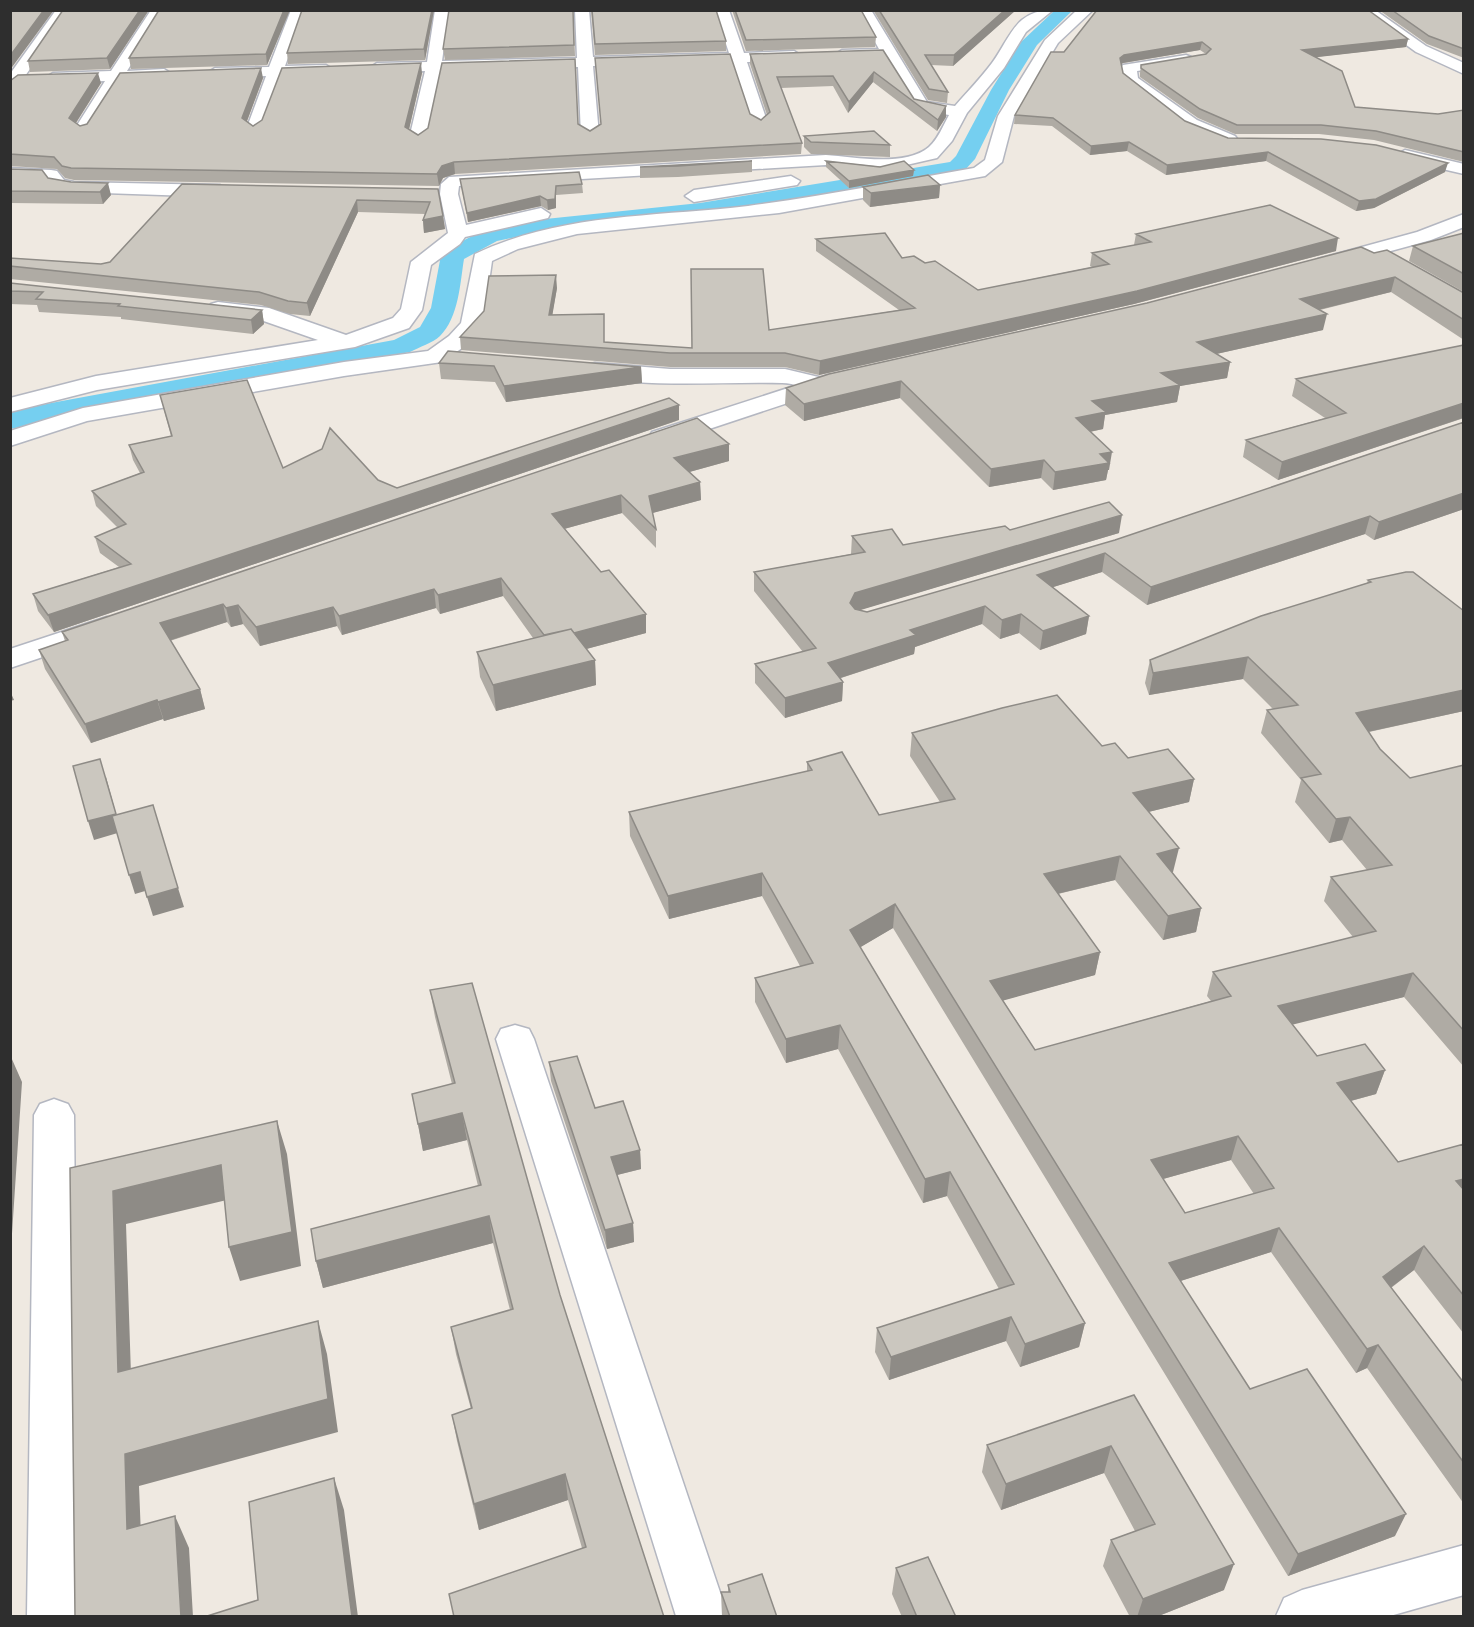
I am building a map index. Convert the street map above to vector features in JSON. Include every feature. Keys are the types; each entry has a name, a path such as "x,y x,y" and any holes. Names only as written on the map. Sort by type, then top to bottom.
{"street":[{"path":"13,83 64,10"},
{"path":"82,130 158,10"},
{"path":"254,130 298,10"},
{"path":"418,139 434,67 442,10"},
{"path":"582,10 590,135"},
{"path":"722,10 760,124"},
{"path":"864,10 921,106 959,112"},
{"path":"10,405 96,383 347,342 401,323 411,310 421,262 453,240 458,233 535,214 670,200 921,159 941,149 959,112 999,65 1020,29 1046,10"},
{"path":"10,440 83,416 423,356 457,341 472,324 482,258 505,245 540,233 749,211 980,172 993,162 1006,116 1052,40 1086,10"},
{"path":"1365,10 1421,49 1464,69"},
{"path":"832,55 889,53"},
{"path":"365,69 808,56"},
{"path":"1199,57 1128,68 1131,80 1191,124 1233,141 1244,141"},
{"path":"13,83 116,76 343,69"},
{"path":"1385,150 1464,169"},
{"path":"458,233 449,194 450,184 455,182 826,160 884,165"},
{"path":"10,173 51,175 58,184 74,187 244,192"},
{"path":"429,195 449,194"},
{"path":"1301,270 1424,236 1464,220"},
{"path":"1374,249 1394,261"},
{"path":"193,306 261,313 347,342 423,356 469,360"},
{"path":"575,368 670,375 785,376 819,384"},
{"path":"638,444 819,384 854,376"},
{"path":"10,659 132,617"},
{"path":"515,1039 702,1617"},
{"path":"52,1617 54,1115"},
{"path":"1302,1617 1464,1570"}],"building":[{"path":"10,10 44,10 10,56"},
{"path":"63,10 140,10 107,58 28,61"},
{"path":"159,10 284,10 266,54 129,58"},
{"path":"302,10 432,10 424,49 287,53"},
{"path":"449,10 573,10 574,45 443,49"},
{"path":"592,10 716,10 726,41 595,44"},
{"path":"735,10 861,10 876,37 746,40"},
{"path":"879,10 1005,10 954,55 925,55 948,92 929,89"},
{"path":"1097,10 1368,10 1408,39 1302,50 1342,71 1355,107 1438,114 1464,110 1464,152 1376,131 1321,125 1237,125 1200,109 1141,68 1141,65 1206,54 1211,49 1202,42 1124,55 1120,58 1123,73 1185,121 1228,138 1321,139 1376,145 1448,163 1376,199 1359,201 1268,152 1167,165 1129,142 1091,146 1053,118 1015,115 1051,52 1064,52"},
{"path":"1392,10 1464,10 1464,49 1429,36"},
{"path":"883,50 914,99 946,106 938,120 874,72 849,102 833,76 777,77 802,143 454,162 442,166 437,174 71,168 62,166 54,157 10,154 10,81 18,75 98,73 69,118 80,126 87,124 120,73 261,68 242,118 253,126 262,120 282,68 421,63 405,127 418,135 428,128 442,63 575,59 578,124 590,131 601,124 595,58 730,54 750,114 761,120 770,112 750,54"},
{"path":"874,131 890,145 811,142 804,136"},
{"path":"752,161 678,166 640,167"},
{"path":"826,161 880,167 904,161 914,170 849,181"},
{"path":"10,169 42,170 48,178 71,182 108,183 100,192 10,191"},
{"path":"579,172 582,184 556,186 555,199 547,200 540,196 467,213 460,179"},
{"path":"928,175 940,185 871,193 863,187"},
{"path":"182,184 438,189 443,216 423,220 430,202 357,200 307,303 288,301 259,292 10,266 10,258 101,264 110,262"},
{"path":"1270,205 1338,238 1137,291 820,361 785,353 670,353 460,337 484,311 489,276 556,275 549,315 604,314 604,342 692,348 691,269 763,269 769,330 915,308 816,239 885,233 902,258 914,256 925,263 935,261 978,290 1109,264 1092,253 1151,242 1136,234"},
{"path":"1464,233 1464,274 1413,246"},
{"path":"1361,247 1374,253 1387,250 1464,293 1464,320 1395,277 1300,299 1327,314 1197,342 1230,362 1161,373 1180,385 1092,401 1106,412 1076,418 1112,452 1100,454 1109,463 1055,472 1044,460 991,469 901,381 804,404 786,388 829,374 1147,303"},
{"path":"10,283 262,310 251,320 118,306 120,304 36,299 43,292 10,291"},
{"path":"1464,345 1464,403 1282,462 1246,440 1346,413 1296,379"},
{"path":"448,351 641,367 504,386 494,366 439,363"},
{"path":"247,380 283,468 322,449 330,428 378,480 397,488 669,398 679,405 48,615 33,594 131,564 95,537 126,524 92,491 144,472 129,445 172,436 160,395"},
{"path":"697,418 729,444 674,458 700,482 649,496 656,529 621,495 552,514 601,572 609,570 646,614 574,633 571,629 544,635 501,578 438,595 434,589 339,616 333,607 256,627 238,605 226,608 223,604 160,623 200,689 158,702 157,700 85,724 39,650 68,640 62,632"},
{"path":"1464,422 1464,493 1379,522 1370,516 1151,587 1105,553 1037,575 1089,616 1043,631 1021,614 1002,620 985,606 910,630 916,635 828,663 843,682 785,698 755,664 816,648 754,572 865,552 852,536 892,529 903,545 1005,526 1010,530 1109,502 1122,515 855,593 850,603 855,609 867,612 1115,540"},
{"path":"1413,572 1464,611 1464,690 1356,713 1380,749 1410,778 1464,765 1464,1031 1413,973 1278,1006 1317,1056 1365,1044 1385,1070 1337,1083 1398,1162 1464,1144 1464,1179 1456,1181 1464,1190 1464,1296 1424,1246 1383,1277 1464,1383 1464,1463 1378,1345 1367,1349 1279,1228 1169,1263 1250,1389 1307,1369 1406,1514 1298,1554 895,904 850,930 1085,1323 1025,1344 1011,1317 891,1357 877,1328 1014,1284 950,1172 925,1179 840,1025 786,1039 755,978 813,963 762,873 668,896 629,812 812,770 807,762 842,752 879,815 955,799 912,733 1057,695 1102,746 1115,743 1128,758 1168,749 1194,779 1133,793 1179,848 1157,854 1201,908 1168,916 1120,856 1044,874 1100,952 990,981 1035,1050 1231,996 1213,972 1376,931 1331,877 1392,865 1350,817 1336,819 1301,778 1321,774 1267,710 1298,705 1248,657 1153,673 1150,660 1261,616 1371,582 1368,580","holes":["1238,1136 1274,1188 1185,1213 1151,1160"]},
{"path":"571,629 595,660 493,685 477,652"},
{"path":"100,759 116,814 88,821 73,766"},
{"path":"153,805 178,888 147,897 140,872 129,875 112,816"},
{"path":"472,983 560,1295 664,1617 454,1617 449,1594 586,1547 565,1474 474,1504 452,1415 472,1408 451,1327 513,1309 489,1216 316,1261 311,1229 481,1185 462,1113 418,1124 412,1094 455,1083 430,990"},
{"path":"577,1056 595,1108 623,1101 640,1150 611,1157 633,1223 605,1230 549,1062"},
{"path":"277,1121 292,1232 229,1247 221,1165 113,1191 118,1372 318,1321 328,1399 125,1454 127,1529 175,1516 181,1617 75,1617 70,1168"},
{"path":"1134,1395 1234,1564 1143,1599 1111,1540 1155,1524 1111,1446 1006,1484 987,1445"},
{"path":"334,1478 352,1617 204,1617 258,1600 249,1502"},
{"path":"928,1557 956,1617 917,1617 896,1568"},
{"path":"762,1574 777,1617 730,1617 721,1592 730,1592 728,1585"}],"waterway":[{"path":"10,421 51,411 401,346 430,332 443,308 453,255 490,236 526,228 700,210 867,184 957,167 965,159 1000,90 1030,42 1065,10"}]}
